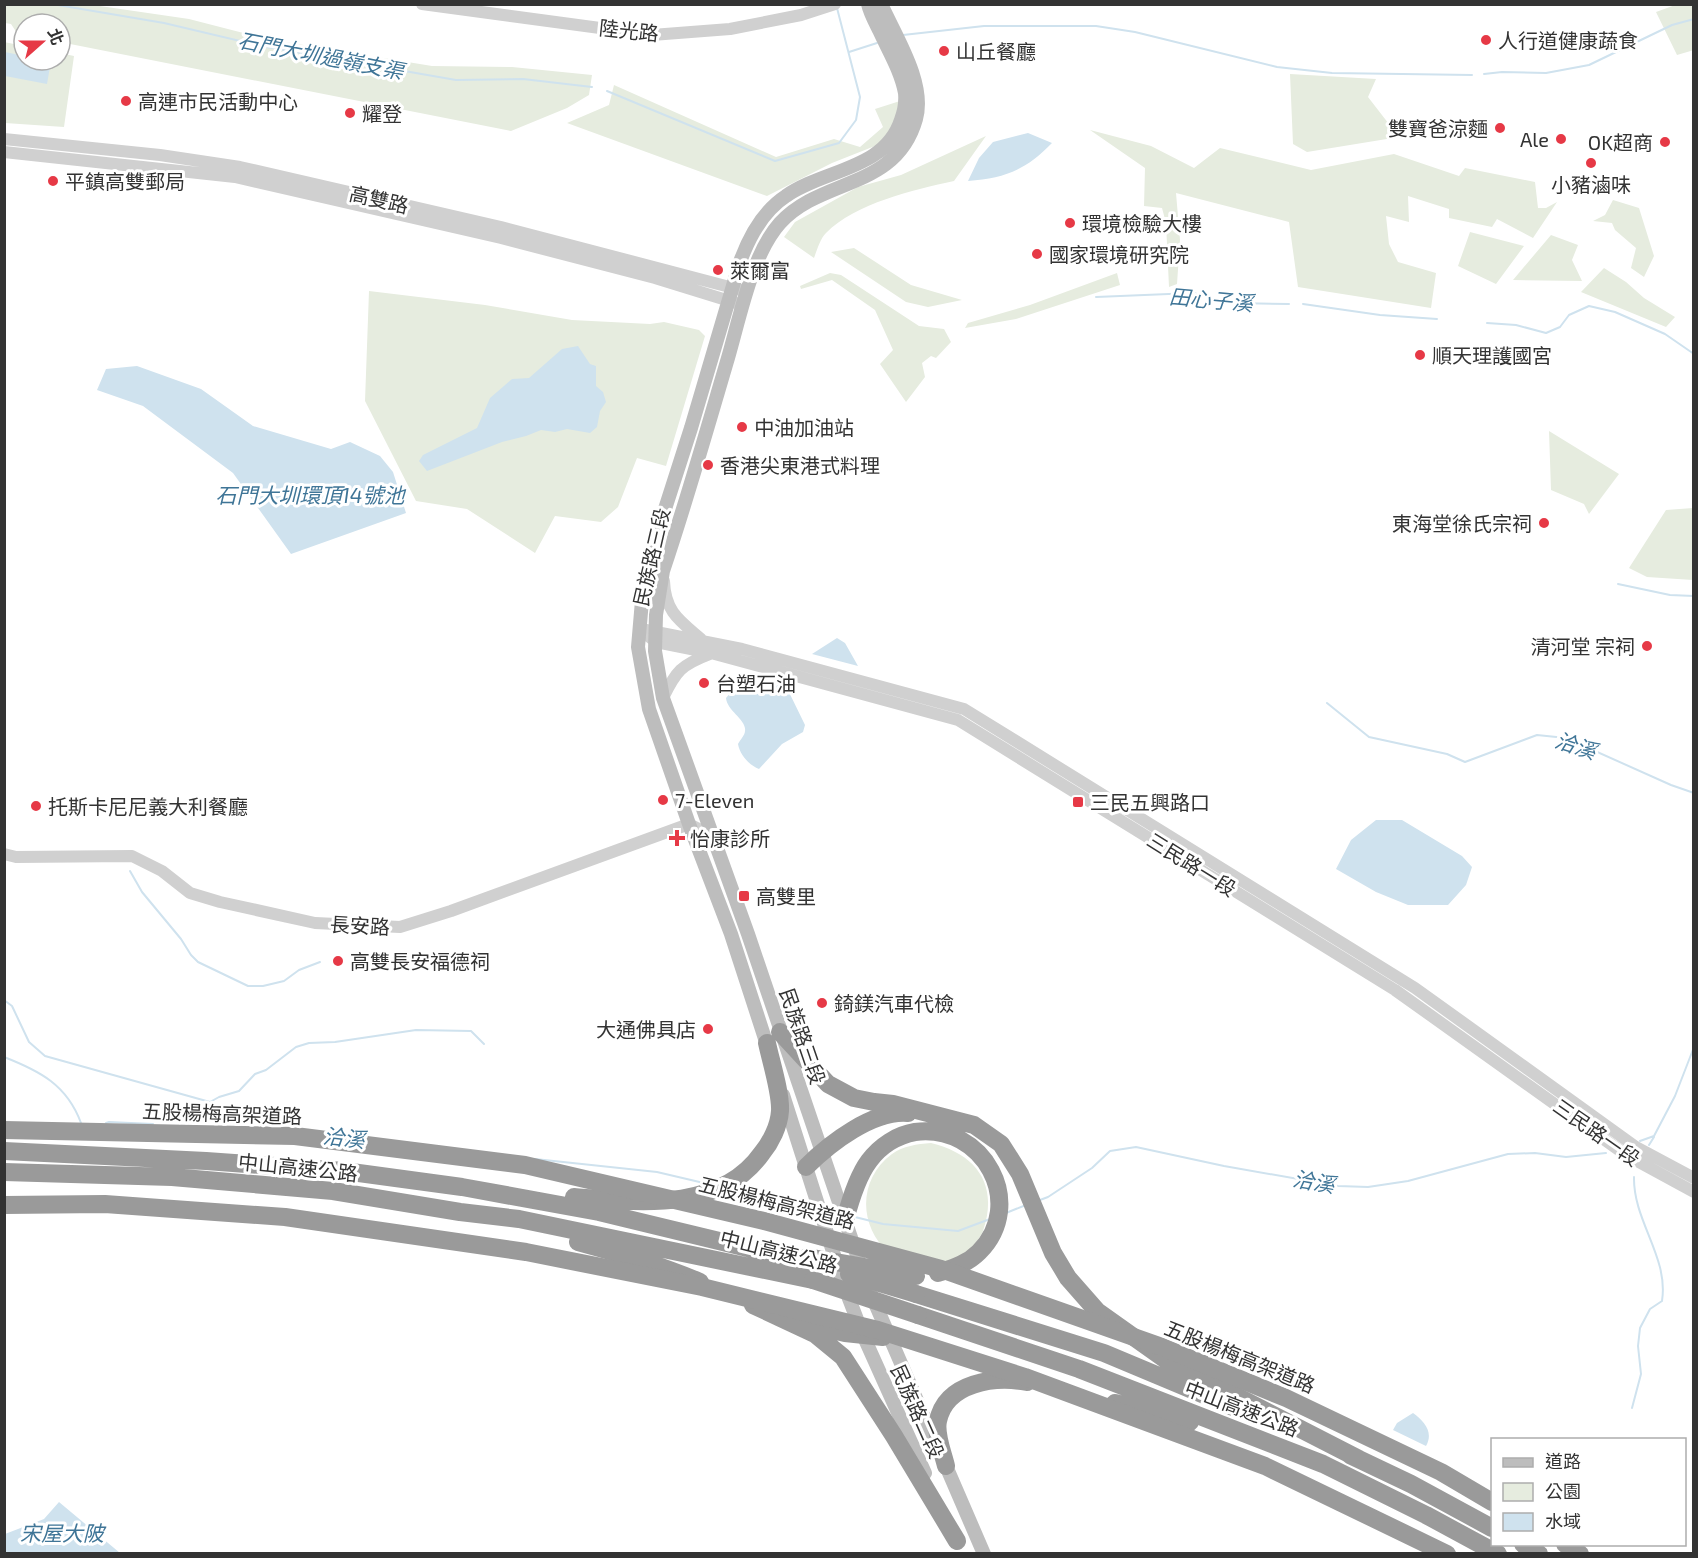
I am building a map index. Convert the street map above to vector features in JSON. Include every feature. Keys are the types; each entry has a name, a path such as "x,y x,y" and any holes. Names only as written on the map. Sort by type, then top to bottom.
{"highway":[{"path":"773,1038 828,1084 854,1098 943,1115 974,1125 1001,1144 1020,1174 1053,1253 1068,1278 1097,1311 1166,1360 1359,1459"},
{"path":"462,1187 538,1195 639,1201 683,1199 717,1189 736,1179 753,1166 773,1135 780,1112 773,1038"},
{"path":"806,1167 821,1152 877,1118 899,1112 943,1115"},
{"name":"五股楊梅高架道路","path":"4,1130 295,1136 525,1165 764,1221 941,1269 1162,1347 1286,1398 1441,1472 1491,1501"},
{"path":"810,1266 916,1285 938,1273 960,1266 979,1252 992,1233 999,1210 997,1187 989,1165 974,1147 953,1135 930,1130 906,1134 885,1144 869,1162 850,1203 845,1221"},
{"name":"中山高速公路","path":"4,1151 332,1170 462,1187 599,1212 765,1252 810,1266 918,1315 1079,1369 1323,1464 1498,1554"},
{"name":"中山高速公路","path":"4,1172 172,1177 321,1190 810,1266"},
{"path":"4,1205 105,1204 285,1217 526,1252 702,1287 878,1330 1025,1377 1265,1466 1447,1554"},
{"path":"460,1212 610,1250 677,1273 786,1319 815,1334 843,1357 889,1427 959,1547"},
{"name":"中山高速公路","path":"916,1285 1104,1353 1359,1459 1491,1527"},
{"path":"786,1319 845,1333 888,1338 1038,1383 1194,1424 1323,1464"},
{"path":"946,1466 937,1423 941,1411 954,1396 970,1384 1014,1379 1038,1383"},
{"path":"1525,1546 1539,1554"},
{"path":"1567,1546 1580,1554"}],"main road":[{"name":"民族路三段","path":"868,4 894,60 904,93 905,105 898,130 880,151 866,160 806,185 786,196 764,216 749,240 740,262 691,428 648,562 638,648 649,709 689,824 731,934 821,1152 869,1290"},
{"name":"民族路三段","path":"843,1283 806,1167 748,934 663,698 656,636 658,595 663,571 743,306 763,248 771,234 803,205 883,168 900,152 916,118 918,95 912,72 881,4"},
{"name":"民族路二段","path":"843,1283 901,1423 959,1547"},
{"name":"民族路二段","path":"869,1290 984,1554"}],"street":[{"name":"陸光路","path":"422,4 652,35 730,29 801,15 835,4"},
{"name":"高雙路","path":"4,139 160,155 240,167 501,227 730,294 743,306"},
{"name":"高雙路","path":"4,152 235,177 501,238 730,294 748,291"},
{"name":"三民路一段","path":"663,571 664,591 668,606 702,640"},
{"name":"三民路一段","path":"639,629 711,653 958,720 1395,990 1626,1155 1694,1192"},
{"name":"三民路一段","path":"656,636 702,640 742,649 964,709 1415,988 1636,1147 1694,1178"},
{"path":"663,698 675,673 692,660 711,653"},
{"path":"689,824 711,835"},
{"name":"長安路","path":"4,854 16,857 132,856 162,872 190,893 219,902 315,923 400,927 451,911 689,824"}],"green space":[{"path":"1678,4 1693,5 1694,50 1677,55 1656,12"},
{"path":"4,5 93,5 189,19 267,39 432,66 512,67 592,75 589,95 567,108 511,131 72,44 72,12 12,12 12,26 5,23"},
{"path":"4,42 12,44 12,72 72,72 64,127 5,123"},
{"path":"1290,74 1376,79 1368,97 1399,137 1307,152 1293,144"},
{"path":"614,85 776,157 834,139 860,147 883,127 875,109 900,101 896,124 880,144 832,163 767,196 567,123 609,105"},
{"path":"1090,130 1151,146 1194,168 1220,148 1311,170 1394,154 1459,176 1465,168 1535,182 1538,208 1546,208 1557,202 1533,238 1497,219 1492,227 1449,218 1449,209 1408,196 1409,222 1386,216 1389,244 1398,262 1436,273 1431,308 1298,287 1289,222 1176,193 1180,240 1177,284 1169,287 1166,223 1162,208 1144,206 1145,168"},
{"path":"986,136 954,181 886,199 853,213 826,233 820,241 814,258 784,237 795,222 858,187 901,175"},
{"path":"1613,200 1639,208 1654,256 1644,277 1631,268 1636,248 1615,230 1612,223 1593,221 1605,215"},
{"path":"1470,232 1524,246 1496,284 1458,266"},
{"path":"1551,235 1578,245 1572,260 1582,281 1513,280"},
{"path":"854,248 911,285 962,300 928,307 906,302 831,252"},
{"path":"1604,268 1626,282 1644,298 1675,317 1666,327 1581,292"},
{"path":"830,273 841,275 919,326 944,329 951,342 936,358 931,356 922,363 925,377 906,402 880,364 893,350 875,310 832,280 801,289 800,286"},
{"path":"1117,273 1120,285 1016,319 965,328 968,323 1030,305"},
{"path":"369,291 485,305 572,320 650,324 664,322 699,330 705,336 666,466 637,458 618,507 601,522 555,516 535,553 467,509 416,501 365,401"},
{"path":"1549,431 1619,474 1589,514 1584,504 1551,490"},
{"path":"1693,508 1693,580 1647,577 1629,568 1666,510"},
{"path":"931,1143 947,1148 971,1163 980,1174 988,1199 987,1214 981,1235 965,1254 951,1262 889,1253 879,1242 867,1216 868,1189 881,1164 901,1149"}],"water":[{"path":"5,52 12,53 12,72 49,72 47,84 5,76"},
{"path":"1028,133 1052,143 1033,160 1014,171 993,178 968,181 979,158 993,142"},
{"path":"578,346 590,364 596,366 596,386 603,392 606,402 600,411 597,427 590,433 567,429 555,432 541,430 502,442 427,471 419,461 423,455 477,428 490,398 512,379 529,378 562,349"},
{"name":"石門大圳環頂14號池","path":"137,366 201,389 253,426 331,449 350,442 380,456 393,472 406,513 291,554 233,473 143,406 97,390 106,369"},
{"path":"837,638 845,643 858,666 812,654"},
{"path":"780,684 786,686 805,725 803,732 782,744 759,769 748,762 741,752 738,744 745,727 727,703 726,698 731,692 759,694"},
{"path":"1376,820 1402,820 1462,856 1472,867 1466,885 1448,905 1408,905 1376,892 1336,869 1351,840"},
{"path":"1413,1413 1427,1427 1429,1436 1426,1446 1393,1430 1397,1423"},
{"name":"宋屋大陂","path":"59,1502 120,1553 5,1553 5,1534 44,1519"}],"waterway":[{"name":"石門大圳過嶺支渠","path":"52,4 164,23 261,46 456,80 523,79 592,87"},
{"name":"石門大圳過嶺支渠","path":"607,91 775,161 839,143 856,120 860,97 837,8"},
{"path":"1484,74 1546,73 1589,65 1672,25 1694,19"},
{"path":"903,35 984,26 1096,26 1135,32 1277,67 1332,73 1472,75"},
{"path":"849,52 877,43"},
{"name":"田心子溪","path":"1096,297 1193,293 1234,303 1289,304"},
{"name":"田心子溪","path":"1303,304 1380,315 1437,319"},
{"name":"田心子溪","path":"1487,323 1516,325 1546,333 1560,327 1569,315 1589,306 1615,312 1665,334 1694,354"},
{"name":"洽溪","path":"1618,584 1670,595 1694,596"},
{"name":"洽溪","path":"1327,703 1369,737 1447,754 1465,762 1537,735 1566,738 1694,793"},
{"path":"130,871 142,892 198,962 248,986 263,986 284,981 299,970 320,962"},
{"name":"洽溪","path":"4,1000 12,1006 29,1042 45,1056 210,1102 239,1091 255,1074 266,1070 296,1047 309,1043 335,1042 416,1030 471,1031 484,1044"},
{"name":"洽溪","path":"1640,1141 1654,1136 1675,1096 1694,1047"},
{"name":"洽溪","path":"4,1057 51,1081 68,1099 81,1123"},
{"name":"洽溪","path":"106,1123 153,1124"},
{"name":"洽溪","path":"1649,1145 1654,1137"},
{"name":"洽溪","path":"1040,1200 1092,1168 1110,1151 1136,1147 1224,1166 1338,1186 1368,1187 1408,1181 1508,1154 1535,1153 1566,1157 1606,1153"},
{"name":"洽溪","path":"535,1159 657,1172 708,1184"},
{"path":"1632,1408 1641,1374 1638,1346 1640,1328 1650,1309 1662,1301 1663,1285 1656,1254 1639,1209 1634,1177"},
{"name":"洽溪","path":"731,1189 811,1207"},
{"name":"洽溪","path":"1006,1213 1026,1205"},
{"name":"洽溪","path":"827,1211 836,1213"},
{"name":"洽溪","path":"855,1217 883,1224 958,1231 990,1219"}],"place":[{"name":"人行道健康蔬食","path":"1486,40"},
{"name":"山丘餐廳","path":"944,51"},
{"name":"高連市民活動中心","path":"126,101"},
{"name":"耀登","path":"350,113"},
{"name":"雙寶爸涼麵","path":"1500,128"},
{"name":"Ale","path":"1561,139"},
{"name":"OK超商","path":"1665,142"},
{"name":"小豬滷味","path":"1591,163"},
{"name":"平鎮高雙郵局","path":"53,181"},
{"name":"環境檢驗大樓","path":"1070,223"},
{"name":"國家環境研究院","path":"1037,254"},
{"name":"萊爾富","path":"718,270"},
{"name":"順天理護國宮","path":"1420,355"},
{"name":"中油加油站","path":"742,427"},
{"name":"香港尖東港式料理","path":"708,465"},
{"name":"東海堂徐氏宗祠","path":"1544,523"},
{"name":"清河堂 宗祠","path":"1647,646"},
{"name":"台塑石油","path":"704,683"},
{"name":"7-Eleven","path":"663,800"},
{"name":"三民五興路口","path":"1078,802"},
{"name":"托斯卡尼尼義大利餐廳","path":"36,806"},
{"name":"怡康診所","path":"677,838"},
{"name":"高雙里","path":"744,896"},
{"name":"高雙長安福德祠","path":"338,961"},
{"name":"錡鎂汽車代檢","path":"822,1003"},
{"name":"大通佛具店","path":"708,1029"}]}
